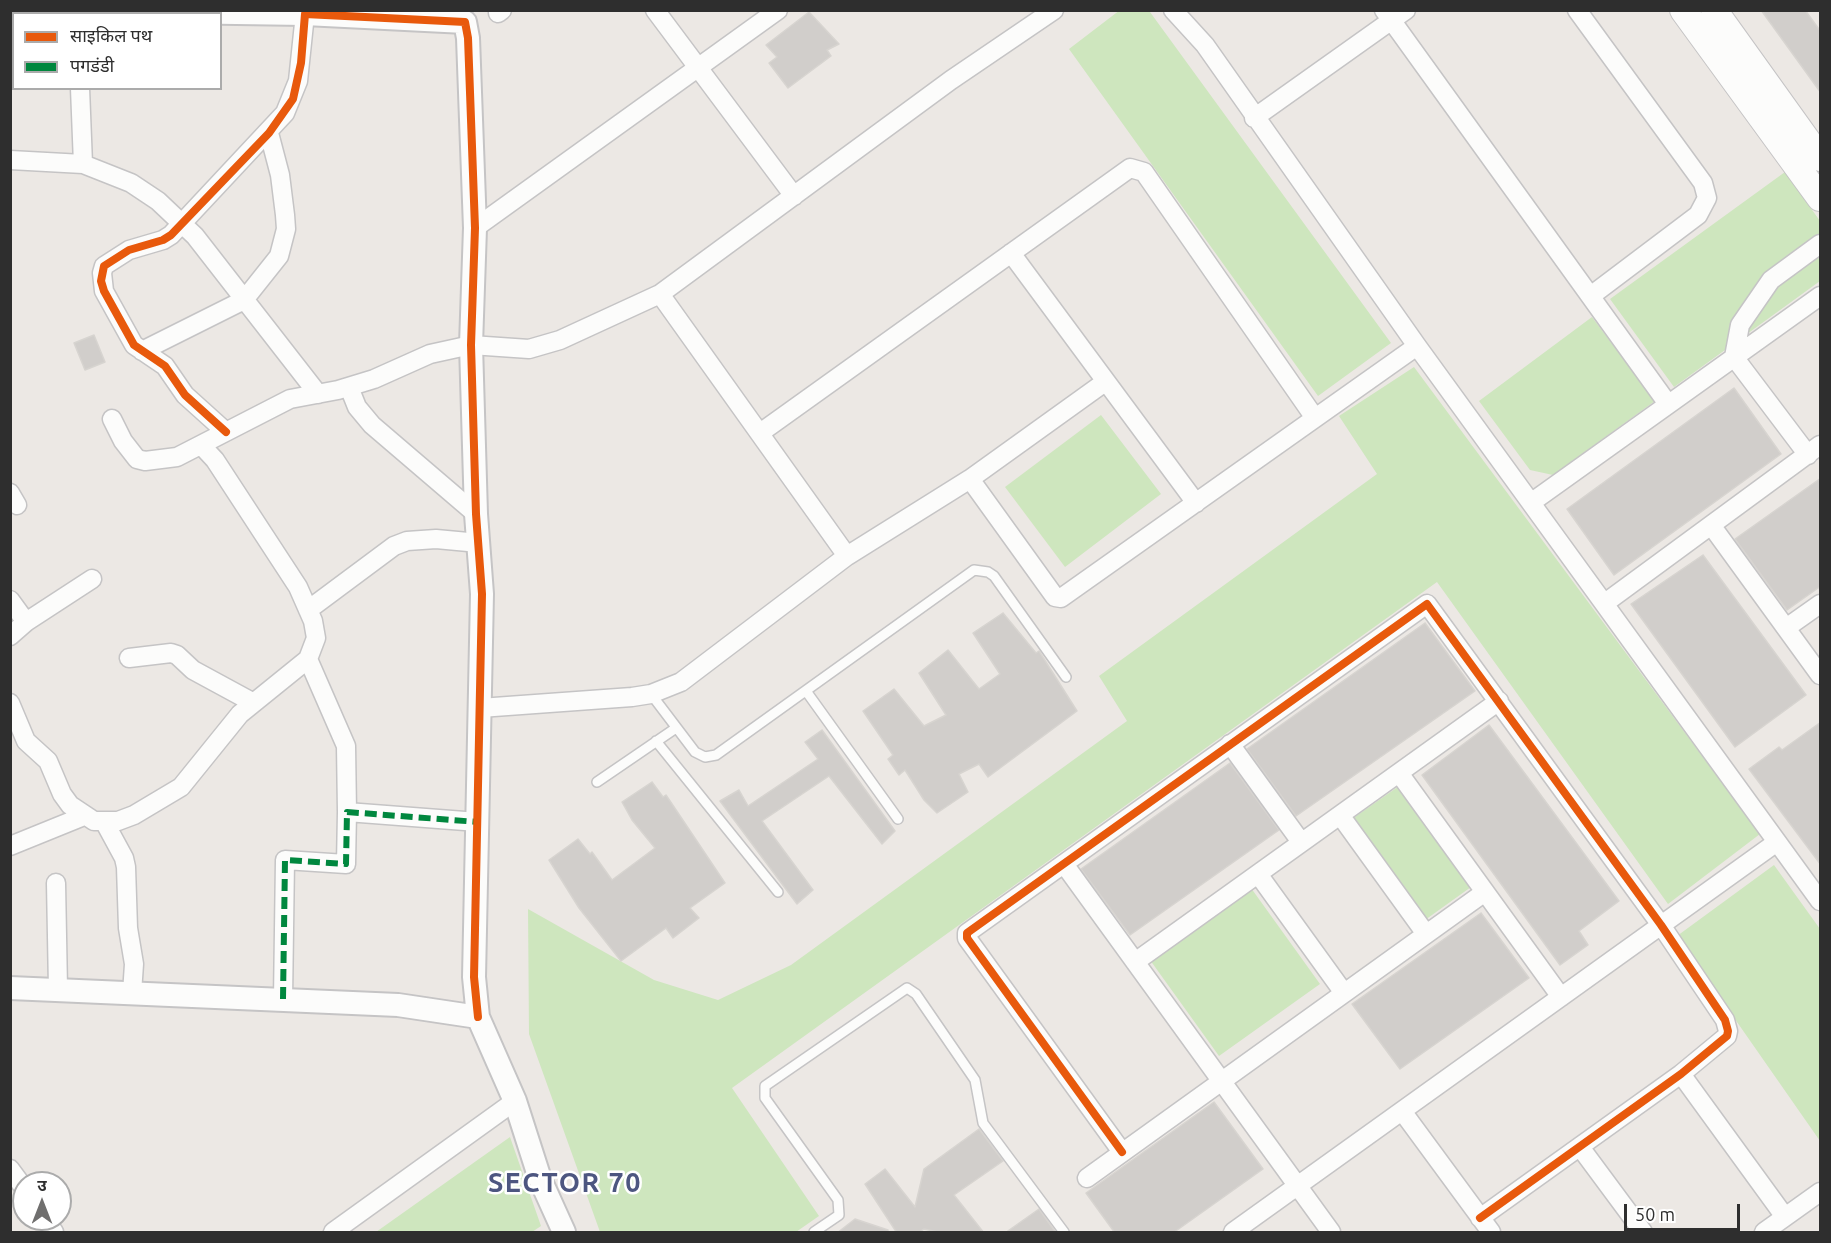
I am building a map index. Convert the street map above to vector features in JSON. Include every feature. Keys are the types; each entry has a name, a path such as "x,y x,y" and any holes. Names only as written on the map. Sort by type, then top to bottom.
{"main road":[{"path":"1683,10 1821,198"},
{"path":"1714,10 1821,158"}],"street":[{"path":"31,10 82,12"},
{"path":"655,10 794,195"},
{"path":"475,228 778,10"},
{"path":"112,419 123,441 137,459 146,461 177,457 290,399 349,387 382,376 430,354 471,345 529,349 560,340 660,294 951,80 1054,10"},
{"path":"1173,10 1205,45 1254,118 1417,346 1821,901"},
{"path":"1577,10 1703,183 1707,198 1698,215 1592,295"},
{"path":"222,13 463,16 468,38 475,228 471,345 476,514 482,594 474,977 478,1017 515,1101 540,1179 564,1233"},
{"path":"226,432 185,395 165,366 134,345 104,291 102,273 104,266 113,260 141,246 163,240 269,133 293,99 308,13"},
{"path":"1254,118 1393,14 1668,404"},
{"path":"80,90 83,164"},
{"path":"142,351 244,300 279,256 284,244 285,214 280,175 269,133"},
{"path":"10,160 83,164 131,183 158,201 183,222 318,394"},
{"path":"760,433 1130,168 1138,168 1144,172 1315,418"},
{"path":"1734,357 1740,326 1771,280 1821,244"},
{"path":"1011,253 1196,503"},
{"path":"660,294 847,556"},
{"path":"1532,502 1821,296"},
{"path":"969,479 1054,597 1059,598 1417,346"},
{"path":"1605,603 1814,450 1734,357"},
{"path":"480,708 651,694 681,682 847,556 969,479 1105,382"},
{"path":"349,387 357,407 372,425 476,514"},
{"path":"10,703 26,741 48,761 62,794 84,816 105,823 134,815 181,787 193,776 217,739 252,702 308,659 316,638 308,610 283,563 252,521 215,460 202,446"},
{"path":"1711,525 1821,675"},
{"path":"308,610 394,546 407,541 436,538 479,543"},
{"path":"10,636 26,622 92,579"},
{"path":"10,600 26,622"},
{"path":"1122,1152 966,936 1427,604 1661,925 1728,1025 1727,1036 1681,1074 1580,1147 1485,1226 1402,1111"},
{"path":"1786,628 1821,604"},
{"path":"129,658 163,654 177,655 193,670 252,702"},
{"path":"283,999 285,860 346,864 346,746 308,659"},
{"path":"1135,962 1499,701"},
{"path":"1230,744 1301,842"},
{"path":"1399,773 1561,997"},
{"path":"347,812 478,822"},
{"path":"1340,815 1426,934"},
{"path":"10,846 84,816"},
{"path":"105,823 124,858 126,867 129,895 128,928 134,964 132,993"},
{"path":"1233,1233 1777,842"},
{"path":"1064,864 1331,1233"},
{"path":"1258,874 1344,993"},
{"path":"56,883 58,989"},
{"path":"1087,1178 1485,892"},
{"path":"10,988 398,1005 478,1017"},
{"path":"1681,1074 1785,1217"},
{"path":"333,1233 515,1101"},
{"path":"1580,1147 1643,1233"},
{"path":"1764,1233 1821,1192"}],"lane":[{"path":"651,694 700,756 716,755 974,570 988,572 994,576 1066,677"},
{"path":"806,691 898,819"},
{"path":"597,782 676,728"},
{"path":"656,741 778,892"},
{"path":"814,1233 839,1215 838,1200 765,1098 765,1086 907,988 916,994 975,1080 984,1124 1064,1233"}],"green space":[{"path":"1120,10 1150,12 1391,343 1318,396 1069,49"},
{"path":"1785,172 1820,221 1820,281 1674,387 1610,299"},
{"path":"1592,317 1655,401 1553,475 1530,470 1479,401"},
{"path":"1414,367 1760,834 1668,904 1437,582 732,1088 819,1216 796,1232 600,1232 529,1034 528,909 654,980 718,1000 791,965 1127,721 1099,676 1377,474 1339,416"},
{"path":"1101,415 1161,494 1065,567 1005,487"},
{"path":"1399,786 1471,887 1425,920 1352,819"},
{"path":"1774,865 1820,929 1820,1141 1677,936"},
{"path":"1251,888 1320,984 1219,1056 1150,960"},
{"path":"510,1137 541,1226 532,1232 376,1232"}],"building":[{"path":"1761,10 1805,10 1821,32 1821,93"},
{"path":"809,12 839,44 827,50 831,56 788,88 769,63 777,57 766,45"},
{"path":"94,335 105,362 85,370 74,343"},
{"path":"1734,388 1781,454 1614,575 1567,509"},
{"path":"1821,478 1821,586 1787,610 1735,539"},
{"path":"1703,555 1806,695 1735,747 1631,604"},
{"path":"1003,613 1036,653 1039,651 1077,711 988,777 979,764 959,774 968,792 937,813 924,800 905,770 899,775 888,759 893,755 863,711 894,689 924,726 946,715 919,673 948,650 979,689 1000,674 973,633"},
{"path":"1425,623 1475,691 1296,816 1247,749"},
{"path":"1821,722 1821,865 1749,769 1779,747 1782,750"},
{"path":"1489,725 1619,901 1579,931 1588,945 1560,965 1422,775"},
{"path":"822,730 895,831 882,844 829,776 762,821 813,890 797,904 720,801 739,790 748,806 818,759 805,742"},
{"path":"1230,763 1279,830 1130,935 1081,869"},
{"path":"652,782 663,797 666,795 725,883 690,908 699,918 673,938 666,928 621,961 579,908 549,860 578,839 590,854 592,852 612,880 655,848 632,820 622,802"},
{"path":"1481,913 1529,978 1400,1069 1352,1004"},
{"path":"1214,1102 1263,1169 1173,1233 1115,1233 1086,1193"},
{"path":"979,1129 1003,1161 954,1195 984,1233 942,1233 924,1229 918,1233 897,1233 865,1184 885,1169 915,1207 924,1169"},
{"path":"1039,1209 1056,1233 1005,1233"},
{"path":"855,1219 888,1230 888,1233 837,1233"}],"marked path":[{"path":"283,999 285,860 346,864 347,812 478,822"}],"cycle path":[{"path":"226,432 185,395 165,366 134,345 104,291 101,281 104,266 129,250 163,240 171,235 269,133 293,99 301,63 305,14 465,22 468,38 475,228 471,345 476,514 482,594 474,977 478,1017"},
{"path":"1122,1152 967,938 967,933 1427,604 1661,925 1725,1020 1728,1031 1727,1036 1681,1074 1480,1218"}],"district":[{"name":"SECTOR 70","path":"565,1183"}]}
